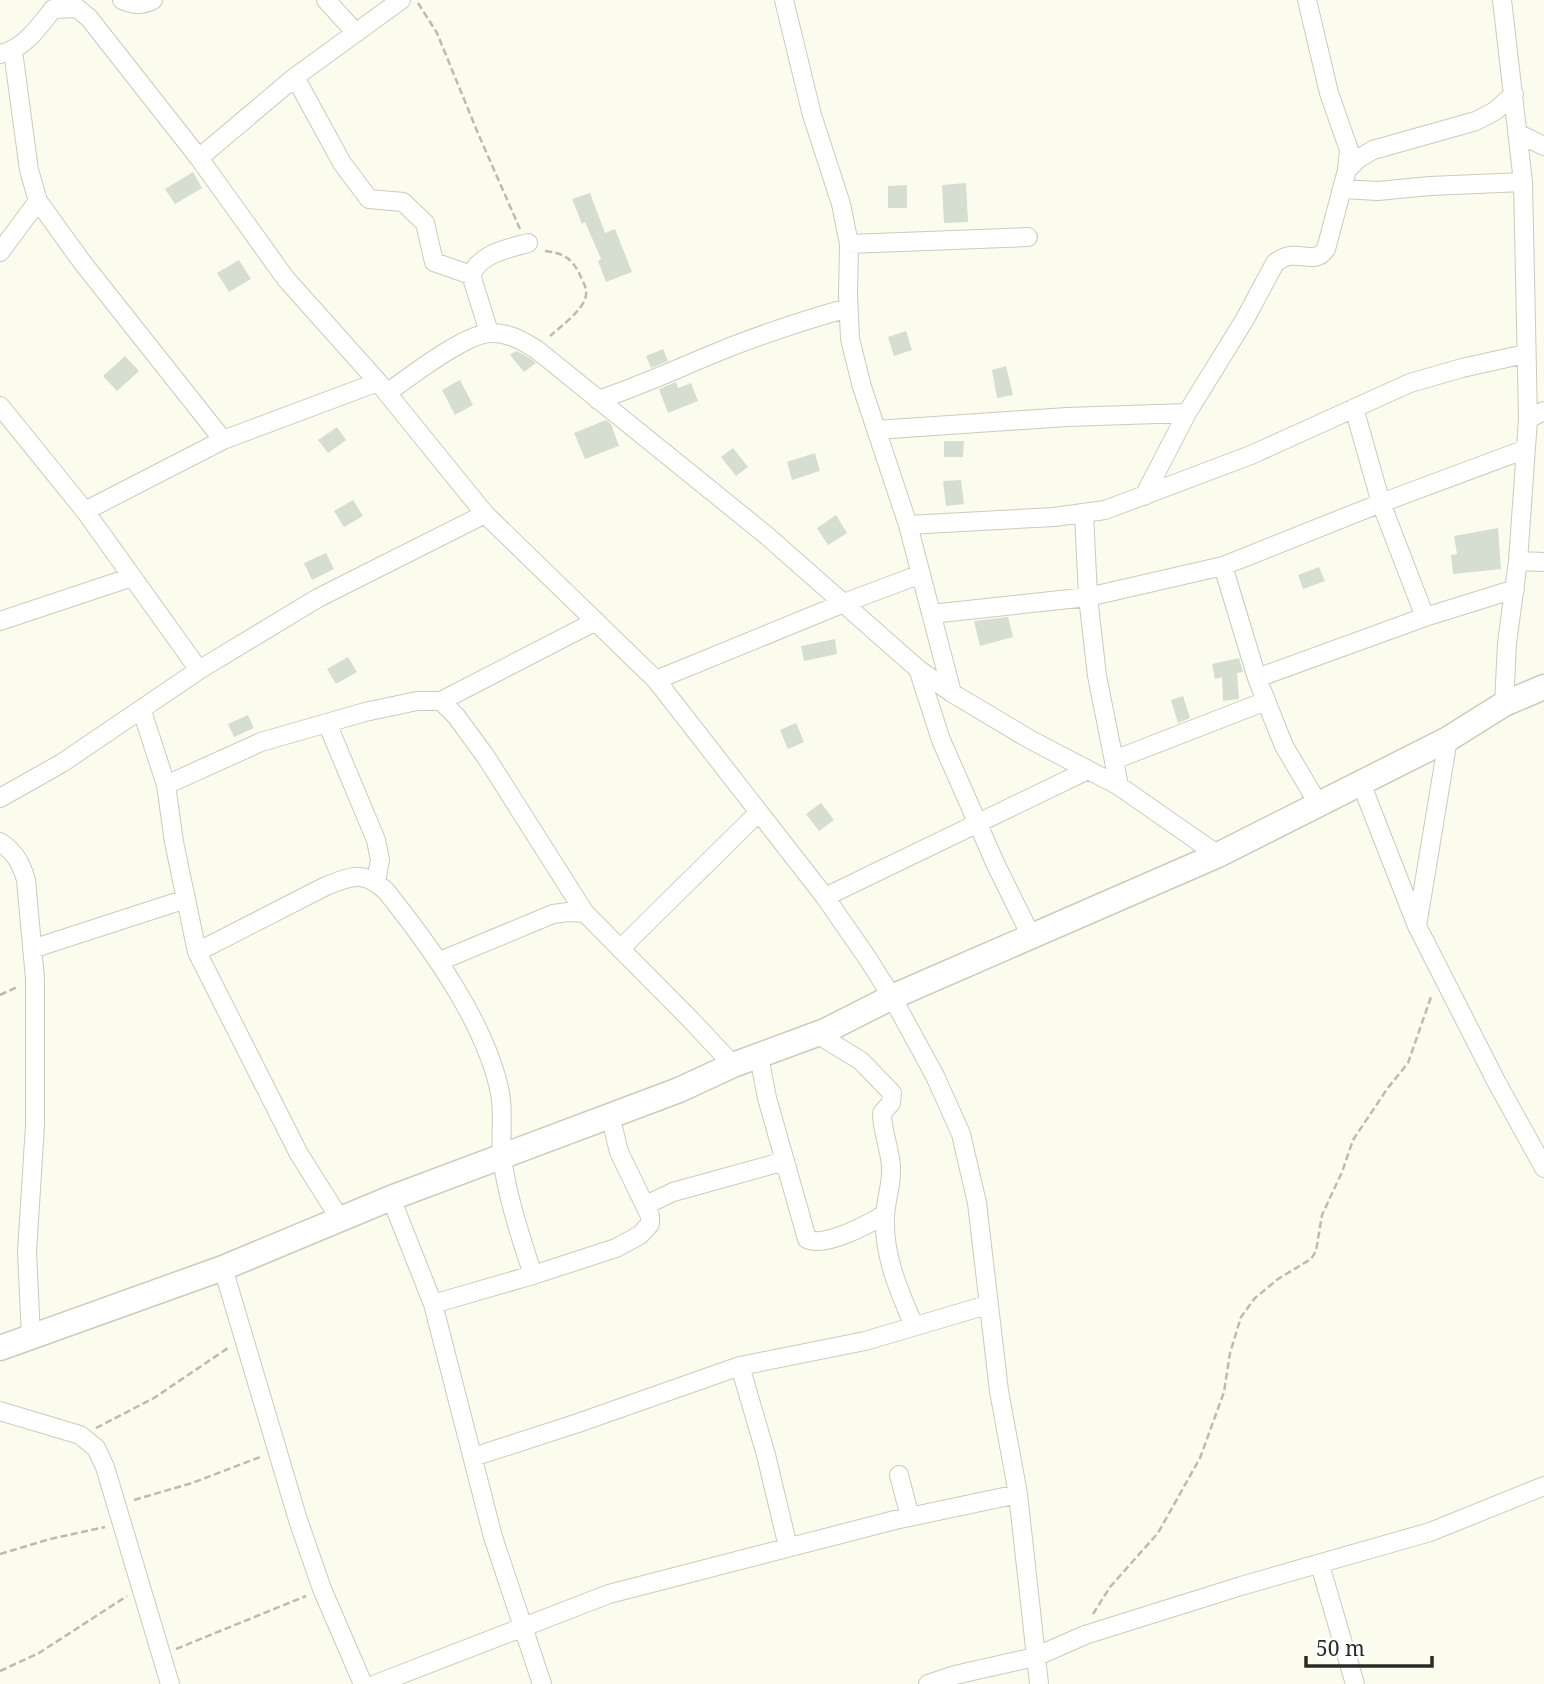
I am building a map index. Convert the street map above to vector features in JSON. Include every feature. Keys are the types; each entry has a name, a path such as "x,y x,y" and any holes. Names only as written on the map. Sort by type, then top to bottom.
{"street":[{"path":"122,0 134,5 144,5 153,0"},
{"path":"326,0 356,33"},
{"path":"199,158 295,77 401,0"},
{"path":"784,0 812,116 841,204 849,244 850,339 862,387 908,525 952,692"},
{"path":"1144,496 1187,413 1245,319 1275,263 1291,254 1314,258 1322,255 1326,249 1347,170 1349,150 1329,93 1307,0"},
{"path":"1504,704 1507,643 1518,561 1526,449 1536,415 1525,354 1523,183 1503,9 1516,0"},
{"path":"223,440 82,262 38,201 29,170 7,53 24,43 54,4 77,8 89,18 199,158 286,279 383,387 485,514 656,680 825,897 892,997 935,1076 961,1134 977,1203 999,1391 1018,1494 1039,1684"},
{"path":"295,77 342,163 369,199 403,202 425,223 434,262 471,275"},
{"path":"1347,170 1373,150 1476,121 1495,111 1514,93"},
{"path":"1519,134 1544,146"},
{"path":"1342,189 1402,190 1430,186 1523,183"},
{"path":"0,252 38,201"},
{"path":"849,244 1028,237"},
{"path":"489,332 471,275 476,264 489,256 528,243"},
{"path":"598,400 638,387 775,331 848,308"},
{"path":"85,511 223,440 383,387 467,341 489,332 510,335 536,349 766,535 918,669 1031,740 1119,786 1218,855"},
{"path":"908,525 1015,520 1105,510 1251,455 1410,383 1525,354"},
{"path":"0,406 85,511 199,670"},
{"path":"1354,408 1381,503 1425,617"},
{"path":"876,430 1067,417 1187,413"},
{"path":"931,614 1088,597 1223,566 1526,449"},
{"path":"1084,513 1088,597 1097,676 1119,786"},
{"path":"0,798 62,763 199,670 318,598 485,514"},
{"path":"1518,561 1544,562"},
{"path":"1223,566 1257,678 1284,746 1319,805"},
{"path":"656,680 921,574"},
{"path":"0,621 132,577"},
{"path":"1257,678 1425,617 1515,589"},
{"path":"166,785 261,743 365,712 417,701 441,701 596,621"},
{"path":"918,669 941,740 1031,936"},
{"path":"0,1348 223,1268 391,1198 679,1090 733,1065 817,1034 892,997 1218,855 1448,739 1504,704 1544,687"},
{"path":"441,701 456,716 486,757 585,913 733,1065"},
{"path":"1114,760 1266,701"},
{"path":"142,710 166,785 174,842 197,953 299,1154 340,1219"},
{"path":"327,723 376,840 380,860 376,882"},
{"path":"1418,926 1448,739"},
{"path":"825,897 977,821 1088,770"},
{"path":"1361,783 1418,926 1544,1168"},
{"path":"620,949 759,812"},
{"path":"0,842 14,853 22,864 26,880 35,979 35,1125 27,1252 30,1337"},
{"path":"197,953 326,886 363,876 376,882 440,961 486,1052 496,1080 502,1110 502,1157 520,1234 533,1275"},
{"path":"32,949 186,899"},
{"path":"440,961 553,914 585,913"},
{"path":"817,1034 861,1061 892,1093 891,1103 882,1113 891,1168 885,1214 886,1240 891,1266 914,1326"},
{"path":"759,1056 767,1098 804,1235 811,1242 857,1229 885,1214"},
{"path":"433,1304 616,1248 640,1236 650,1224 650,1216 619,1152 610,1115"},
{"path":"646,1205 673,1192 754,1172 785,1161"},
{"path":"391,1198 433,1304 493,1536 542,1684"},
{"path":"223,1268 242,1338 322,1589 363,1684"},
{"path":"473,1457 740,1366 865,1341 987,1305"},
{"path":"740,1366 788,1547"},
{"path":"0,1411 80,1435 96,1448 142,1586 170,1684"},
{"path":"899,1475 910,1517"},
{"path":"928,1684 955,1675 1035,1657 1085,1635 1228,1590 1430,1532 1544,1486"},
{"path":"376,1684 609,1594 910,1517 1018,1494"},
{"path":"1320,1565 1355,1684"}],"path":[{"path":"416,0 437,33 477,131 528,243 541,250 563,254 574,262 584,284 586,295 578,308 536,349"},
{"path":"1085,1635 1096,1606 1158,1533 1200,1458 1224,1392 1230,1353 1241,1317 1255,1298 1278,1279 1311,1259 1322,1215 1353,1140 1408,1063 1426,1008 1443,976"},
{"path":"80,1435 154,1398 242,1338"},
{"path":"116,1505 192,1483 277,1451"},
{"path":"0,1554 50,1539 122,1523"},
{"path":"0,1671 38,1653 142,1586"},
{"path":"161,1655 322,1589"}],"building":[{"path":"193,172 202,188 175,204 165,189"},
{"path":"966,183 968,222 944,223 942,185"},
{"path":"907,185 907,208 888,208 888,186"},
{"path":"590,193 605,233 615,229 632,272 606,282 598,261 601,259 572,199"},
{"path":"239,260 251,279 229,292 217,273"},
{"path":"906,331 912,350 894,356 888,337"},
{"path":"663,349 668,361 651,368 646,356"},
{"path":"516,351 536,363 524,372 510,355"},
{"path":"125,356 139,371 117,391 103,376"},
{"path":"1006,366 1013,395 997,398 992,370"},
{"path":"460,380 473,405 455,415 442,390"},
{"path":"676,382 678,388 691,383 698,401 668,413 659,389"},
{"path":"606,420 611,424 619,446 585,459 574,433"},
{"path":"337,427 346,440 328,453 318,440"},
{"path":"944,441 964,441 963,457 944,457"},
{"path":"733,448 748,467 736,476 721,457"},
{"path":"815,453 820,471 792,480 787,462"},
{"path":"961,480 964,504 946,506 943,481"},
{"path":"353,500 363,516 344,527 334,511"},
{"path":"836,515 847,533 828,545 817,528"},
{"path":"1498,528 1501,569 1453,574 1451,555 1457,554 1454,536"},
{"path":"326,553 334,569 312,580 304,563"},
{"path":"1319,567 1325,581 1303,589 1298,575"},
{"path":"1008,617 1013,637 980,646 974,621"},
{"path":"835,639 837,654 804,661 801,646"},
{"path":"348,657 357,672 336,684 327,669"},
{"path":"1239,658 1243,672 1237,673 1239,699 1223,701 1222,677 1215,679 1212,664"},
{"path":"1183,696 1190,718 1178,723 1171,700"},
{"path":"248,715 254,728 234,737 228,724"},
{"path":"796,723 804,742 788,749 780,730"},
{"path":"821,803 834,820 819,831 806,814"}]}
